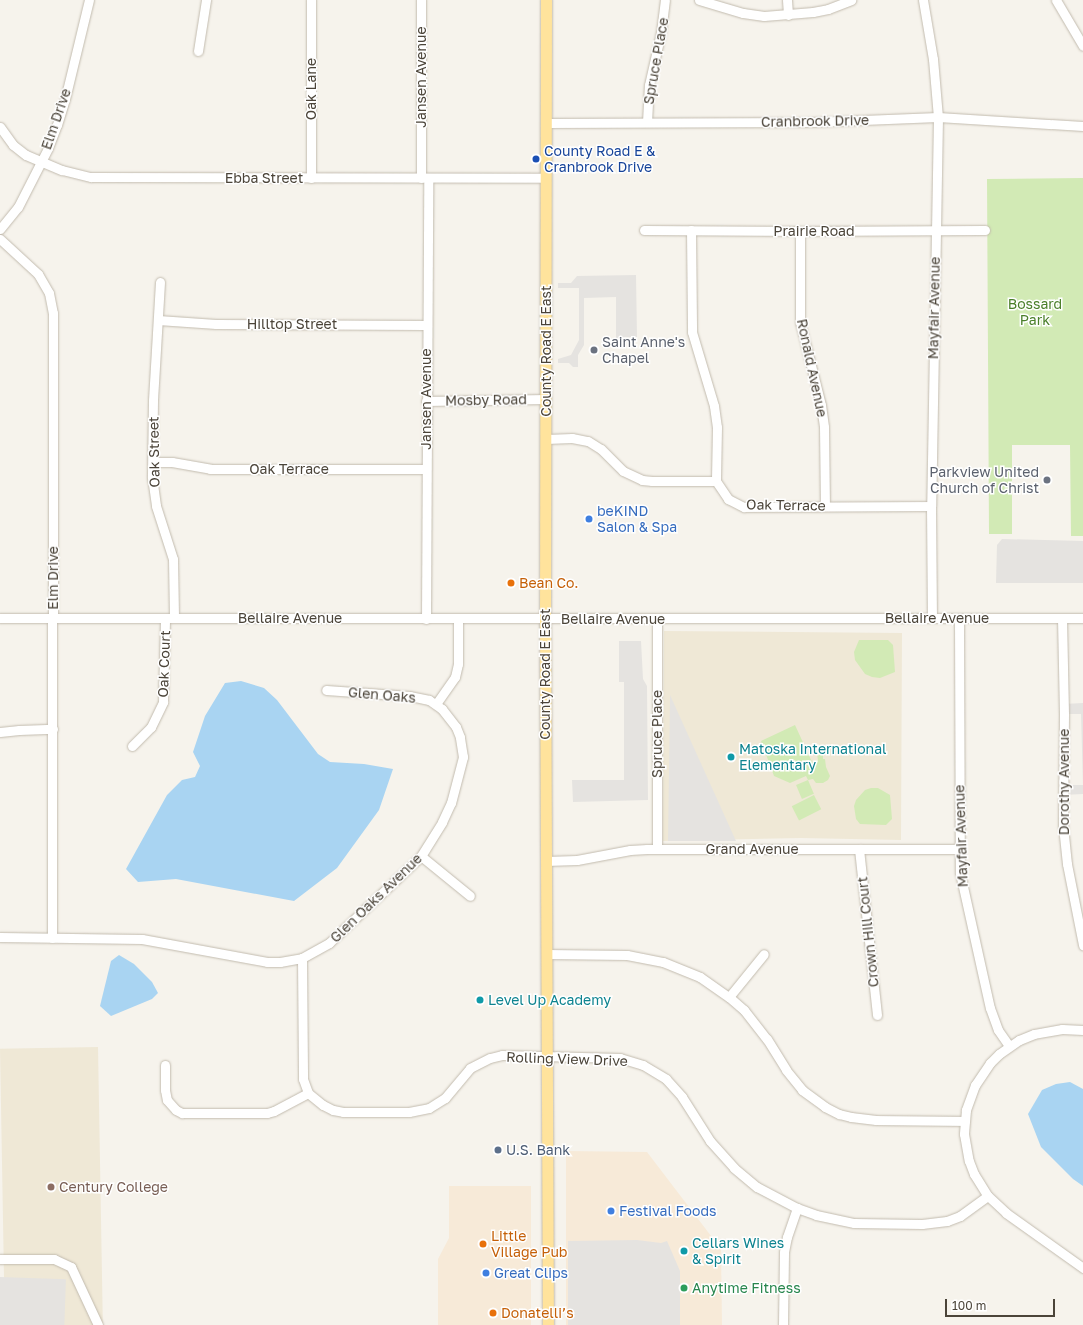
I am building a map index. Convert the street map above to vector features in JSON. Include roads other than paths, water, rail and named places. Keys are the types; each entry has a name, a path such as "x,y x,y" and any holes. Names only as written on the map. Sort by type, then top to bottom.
{"main road":[{"name":"County Road E East","path":"546,0 545,619 548,1325"}],"street":[{"name":"Elm Drive","path":"0,229 18,207 41,162 57,125 65,100 89,0"},
{"path":"198,51 206,0"},
{"name":"Oak Lane","path":"311,0 311,178"},
{"name":"Jansen Avenue","path":"421,0 426,325 426,618"},
{"name":"Spruce Place","path":"647,122 649,85 661,32 665,0"},
{"path":"699,0 748,14 788,15 828,9 851,0"},
{"path":"786,0 788,15"},
{"name":"Mayfair Avenue","path":"922,0 933,58 938,117 931,506 932,618"},
{"path":"1056,0 1083,46"},
{"name":"Cranbrook Drive","path":"546,123 813,122 938,117 1083,126"},
{"name":"Ebba Street","path":"0,127 19,151 62,170 91,177 546,178"},
{"name":"Prairie Road","path":"644,230 985,230"},
{"path":"546,439 572,438 588,441 602,450 623,471 642,480 652,482 716,481 717,427 714,406 692,332 691,230"},
{"name":"Ronald Avenue","path":"800,231 800,322 821,405 824,427 824,505"},
{"name":"Elm Drive","path":"0,239 38,274 45,284 52,303 52,938"},
{"name":"Oak Street","path":"160,282 153,401 153,490 156,506 173,559 170,618"},
{"name":"Hilltop Street","path":"158,320 216,324 426,325"},
{"name":"Mosby Road","path":"426,401 546,399"},
{"name":"Oak Terrace","path":"153,462 172,462 210,469 426,470"},
{"name":"Oak Terrace","path":"716,481 728,499 744,506 931,506"},
{"name":"Bellaire Avenue","path":"0,618 1083,618"},
{"name":"Oak Court","path":"132,746 151,727 163,702 170,618"},
{"path":"436,704 455,677 458,664 458,618"},
{"name":"Spruce Place","path":"656,618 657,849"},
{"name":"Mayfair Avenue","path":"959,618 960,873 990,1008 998,1030 1009,1046"},
{"name":"Dorothy Avenue","path":"1062,618 1064,714 1063,826 1066,858 1079,905 1083,945"},
{"name":"Glen Oaks","path":"326,690 420,697 436,704"},
{"name":"Glen Oaks Avenue","path":"0,937 142,939 267,962 280,962 302,958 316,952 341,934 421,856 439,828 451,803 463,758 460,737 456,726 450,717 436,704"},
{"path":"0,732 53,729"},
{"name":"Grand Avenue","path":"546,861 577,860 630,850 657,849 959,849"},
{"name":"Crown Hill Court","path":"859,849 877,1015"},
{"path":"421,856 470,896"},
{"path":"547,954 607,954 647,958 682,969 714,986 729,997 756,1024 793,1080 813,1099 825,1107 845,1116 866,1120 965,1121"},
{"path":"729,997 764,954"},
{"path":"165,1065 165,1094 167,1100 176,1110 182,1113 267,1113 274,1111 308,1093 302,1071 302,958"},
{"path":"1083,1030 1048,1030 1027,1037 1009,1046 990,1063 975,1084 965,1121 966,1148 969,1161 974,1174 988,1196 1006,1213 1083,1268"},
{"name":"Rolling View Drive","path":"308,1093 323,1105 343,1112 419,1111 429,1108 445,1098 470,1068 485,1060 502,1055 547,1058 620,1058 654,1070 674,1087 710,1141 734,1168 762,1190 797,1208 816,1215 854,1223 922,1224 941,1222 960,1216 988,1196"},
{"path":"783,1325 784,1252 787,1237 797,1208"},
{"path":"0,1259 54,1259 71,1267 98,1325"}],"water":[{"path":"241,681 264,688 277,700 318,754 330,762 364,764 393,769 379,810 337,868 294,901 176,879 138,882 126,869 167,795 182,780 195,777 200,766 193,752 205,716 225,683"},
{"path":"119,955 134,964 152,982 158,993 152,999 111,1016 100,1006 111,961"},
{"path":"1070,1082 1083,1089 1083,1186 1073,1179 1041,1147 1028,1114 1042,1090 1056,1084"}],"place":[{"name":"County Road E & Cranbrook Drive","path":"536,159"},
{"name":"Saint Anne's Chapel","path":"594,350"},
{"name":"Parkview United Church of Christ","path":"1047,480"},
{"name":"beKIND Salon & Spa","path":"589,519"},
{"name":"Bean Co.","path":"511,583"},
{"name":"Matoska International Elementary","path":"731,757"},
{"name":"Level Up Academy","path":"480,1000"},
{"name":"U.S. Bank","path":"498,1150"},
{"name":"Century College","path":"51,1187"},
{"name":"Festival Foods","path":"611,1211"},
{"name":"Little Village Pub","path":"483,1244"},
{"name":"Cellars Wines & Spirit","path":"684,1251"},
{"name":"Great Clips","path":"486,1273"},
{"name":"Anytime Fitness","path":"684,1288"},
{"name":"Donatelli’s","path":"493,1313"}],"park label":[{"name":"Bossard Park","path":"1035,312"}]}
